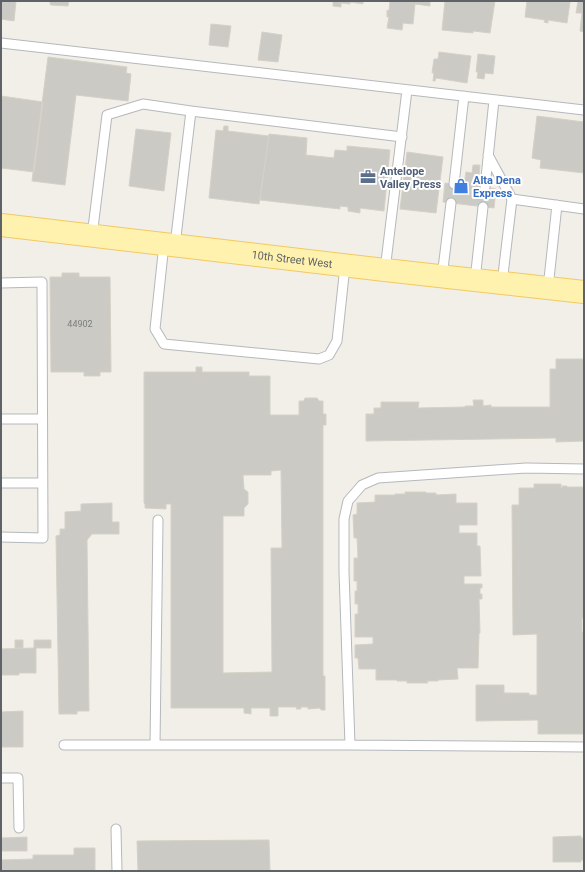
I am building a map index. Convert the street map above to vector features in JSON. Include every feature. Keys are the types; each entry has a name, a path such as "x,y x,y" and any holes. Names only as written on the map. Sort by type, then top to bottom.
{"main road":[{"name":"10th Street West","path":"1,226 584,292"}],"lane":[{"path":"1,43 584,110"},
{"path":"385,270 407,90"},
{"path":"454,184 464,96"},
{"path":"485,187 494,100"},
{"path":"92,236 107,114 143,104 191,112 402,136"},
{"path":"191,112 155,329 164,344 319,359 329,355 337,341 345,266"},
{"path":"488,155 512,199 502,283"},
{"path":"512,199 584,209"},
{"path":"442,276 451,203"},
{"path":"548,288 557,205"},
{"path":"475,280 482,207"},
{"path":"1,283 42,282 43,538 1,537"},
{"path":"1,419 42,419"},
{"path":"350,745 344,572 344,519 348,501 362,485 378,478 526,468 584,469"},
{"path":"1,483 42,483"},
{"path":"155,745 158,520"},
{"path":"64,745 584,747"},
{"path":"1,778 18,778 19,828"},
{"path":"116,829 117,871"}],"building":[{"path":"1,1 16,1 14,21 1,19"},
{"path":"50,1 69,1 68,6 51,5"},
{"path":"333,1 363,1 363,4 350,2 350,4 341,3 341,7 333,6"},
{"path":"390,1 430,1 430,6 415,4 413,24 403,23 402,30 387,28 389,17 387,17 387,10 389,11"},
{"path":"445,1 495,1 490,33 442,30"},
{"path":"527,1 570,2 567,23 548,20 548,23 544,22 545,20 525,17"},
{"path":"578,1 584,1 584,32 580,31 582,13 576,13"},
{"path":"211,24 231,26 228,47 209,45"},
{"path":"262,32 282,35 278,62 258,60"},
{"path":"439,52 471,56 467,83 436,78 435,81 433,81 434,73 432,73 434,59 438,59"},
{"path":"478,54 495,56 493,74 485,73 484,79 477,78 478,72 476,72"},
{"path":"48,57 127,67 126,73 131,74 128,101 76,95 65,185 32,181"},
{"path":"1,96 43,102 34,172 1,168"},
{"path":"537,116 584,122 584,173 540,168 541,160 532,158"},
{"path":"224,126 228,126 228,131 269,136 259,204 209,198 216,130 223,131"},
{"path":"136,129 171,133 164,191 129,186"},
{"path":"269,134 307,138 306,155 334,158 335,150 347,151 347,146 390,150 384,211 360,208 360,213 348,211 348,207 340,206 340,209 260,200"},
{"path":"407,152 443,157 436,213 400,209"},
{"name":"Alta Dena Express","path":"473,165 480,165 478,186 496,189 494,208 443,202 445,183 464,185 466,172 472,173"},
{"path":"62,273 79,273 79,277 110,277 111,372 100,372 100,376 84,376 84,372 51,372 50,277 62,277"},
{"path":"556,359 584,359 584,441 556,442 556,438 366,441 366,414 374,414 374,408 381,408 381,402 419,402 418,408 474,406 473,400 483,400 483,406 491,405 491,407 550,407 550,369 556,369"},
{"path":"196,367 202,367 202,372 249,372 249,376 270,376 270,415 299,415 299,401 304,401 305,398 317,398 319,401 323,401 323,414 326,414 326,425 323,425 323,676 325,676 325,710 321,710 320,708 308,709 308,707 296,709 297,707 278,707 278,716 270,716 270,708 251,708 251,714 244,713 244,708 171,708 171,504 166,504 166,509 145,508 144,372 196,372","holes":["281,470 282,548 271,548 272,672 223,673 223,516 244,516 244,508 248,504 248,492 244,489 243,475 271,475 271,471"]},
{"path":"534,484 561,484 561,488 562,486 584,487 584,618 582,618 582,632 584,632 584,734 538,734 538,720 476,721 476,685 504,685 504,693 529,693 529,695 537,695 537,634 513,635 512,505 519,505 519,488 534,488"},
{"path":"405,492 426,492 436,493 436,495 456,494 456,503 477,503 477,525 459,525 459,533 477,533 477,546 480,546 481,576 464,576 464,584 482,584 480,594 482,594 482,599 479,599 480,633 478,668 457,668 458,679 427,681 428,683 407,683 407,681 397,680 376,680 376,669 359,669 358,658 355,658 355,645 373,644 373,637 355,637 355,614 358,614 358,604 355,604 357,581 354,581 354,558 358,558 357,538 354,538 353,515 357,514 357,503 375,502 375,495 405,494"},
{"path":"112,503 112,522 119,522 119,534 92,534 87,540 89,711 77,711 77,714 59,714 56,536 60,535 60,529 65,529 65,512 81,511 81,504"},
{"path":"15,640 23,640 23,648 15,648"},
{"path":"34,640 51,640 51,648 36,648 36,673 1,675 1,649 34,648"},
{"path":"23,711 23,747 1,747 1,712"},
{"path":"581,836 581,838 583,838 583,860 581,860 581,862 553,862 553,837"},
{"path":"27,837 27,851 1,851 1,838"},
{"path":"269,840 270,871 138,871 137,841"},
{"path":"74,848 95,848 95,871 1,871 1,860 33,859 33,855 74,855"}],"place":[{"name":"Antelope Valley Press","path":"368,177"},
{"name":"Alta Dena Express","path":"461,186"}]}
